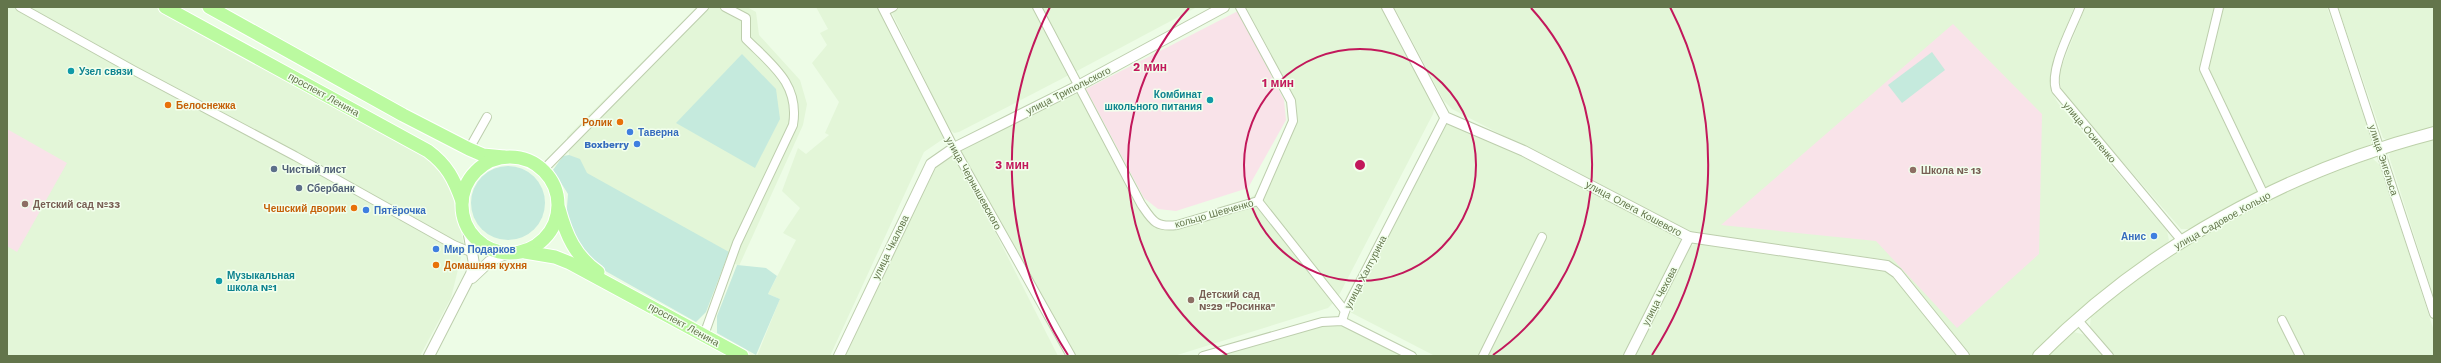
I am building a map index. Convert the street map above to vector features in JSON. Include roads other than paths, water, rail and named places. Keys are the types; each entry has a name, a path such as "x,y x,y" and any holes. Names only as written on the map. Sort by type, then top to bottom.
{"main road":[{"name":"проспект Ленина","path":"165,7 428,151 446,167 453,178 462,201"},
{"name":"проспект Ленина","path":"209,7 402,115 483,155 504,157"},
{"name":"улица Садовое Кольцо","path":"2039,356 2077,319 2134,274 2182,241 2264,195 2324,169 2381,149 2434,133"},
{"path":"504,157 525,159 543,170 555,186 559,206 556,221 549,235 534,248 525,252 506,254 485,246 468,229 462,210 462,201 465,188 476,172 492,161 504,157"},
{"name":"проспект Ленина","path":"559,206 569,240 578,254 592,267 626,291"},
{"name":"проспект Ленина","path":"525,252 555,257 570,263 626,291 742,356"}],"street":[{"path":"20,7 133,70 295,156 454,245 473,253"},
{"path":"543,170 704,7"},
{"path":"704,336 737,243 793,125 795,113 793,99 782,75 746,39 746,18 725,7"},
{"path":"884,9 894,7"},
{"name":"кольцо Шевченко","path":"1037,7 1141,204 1152,221 1164,227 1177,225 1258,201 1293,121 1291,101 1240,7"},
{"name":"улица Трипольского","path":"954,148 1078,86 1224,7"},
{"path":"1387,7 1445,116"},
{"name":"улица Осипенко","path":"2080,7 2056,70 2054,84 2056,90 2182,241"},
{"path":"2219,7 2204,69 2264,195"},
{"name":"улица Энгельса","path":"2333,7 2381,149 2434,314"},
{"name":"улица Чернышевского","path":"884,9 954,148 1071,356"},
{"name":"улица Олега Кошевого","path":"1445,116 1524,151 1689,237 1887,266 1897,273 1964,356"},
{"name":"улица Халтурина","path":"1203,356 1322,322 1342,321 1345,311 1445,116"},
{"path":"469,149 487,117"},
{"name":"улица Чкалова","path":"839,356 931,164 954,148"},
{"path":"1258,201 1345,311"},
{"path":"429,356 462,294 474,264 468,229"},
{"name":"улица Чехова","path":"1629,356 1689,237"},
{"path":"1483,356 1542,238"},
{"path":"462,294 482,267 506,254"},
{"path":"2077,319 2109,356"},
{"path":"2282,320 2300,356"},
{"path":"1342,321 1412,356"}],"place":[{"name":"Узел связи","path":"71,71"},
{"name":"Комбинат школьного питания","path":"1210,100"},
{"name":"Белоснежка","path":"168,105"},
{"name":"Ролик","path":"620,122"},
{"name":"Таверна","path":"630,132"},
{"name":"Boxberry","path":"637,144"},
{"name":"Чистый лист","path":"274,169"},
{"name":"Школа № 13","path":"1913,170"},
{"name":"Сбербанк","path":"299,188"},
{"name":"Детский сад №33","path":"25,204"},
{"name":"Чешский дворик","path":"354,208"},
{"name":"Пятёрочка","path":"366,210"},
{"name":"Анис","path":"2154,236"},
{"name":"Мир Подарков","path":"436,249"},
{"name":"Домашняя кухня","path":"436,265"},
{"name":"Музыкальная школа №1","path":"219,281"},
{"name":"Детский сад №29 \"Росинка\"","path":"1191,300"}]}
